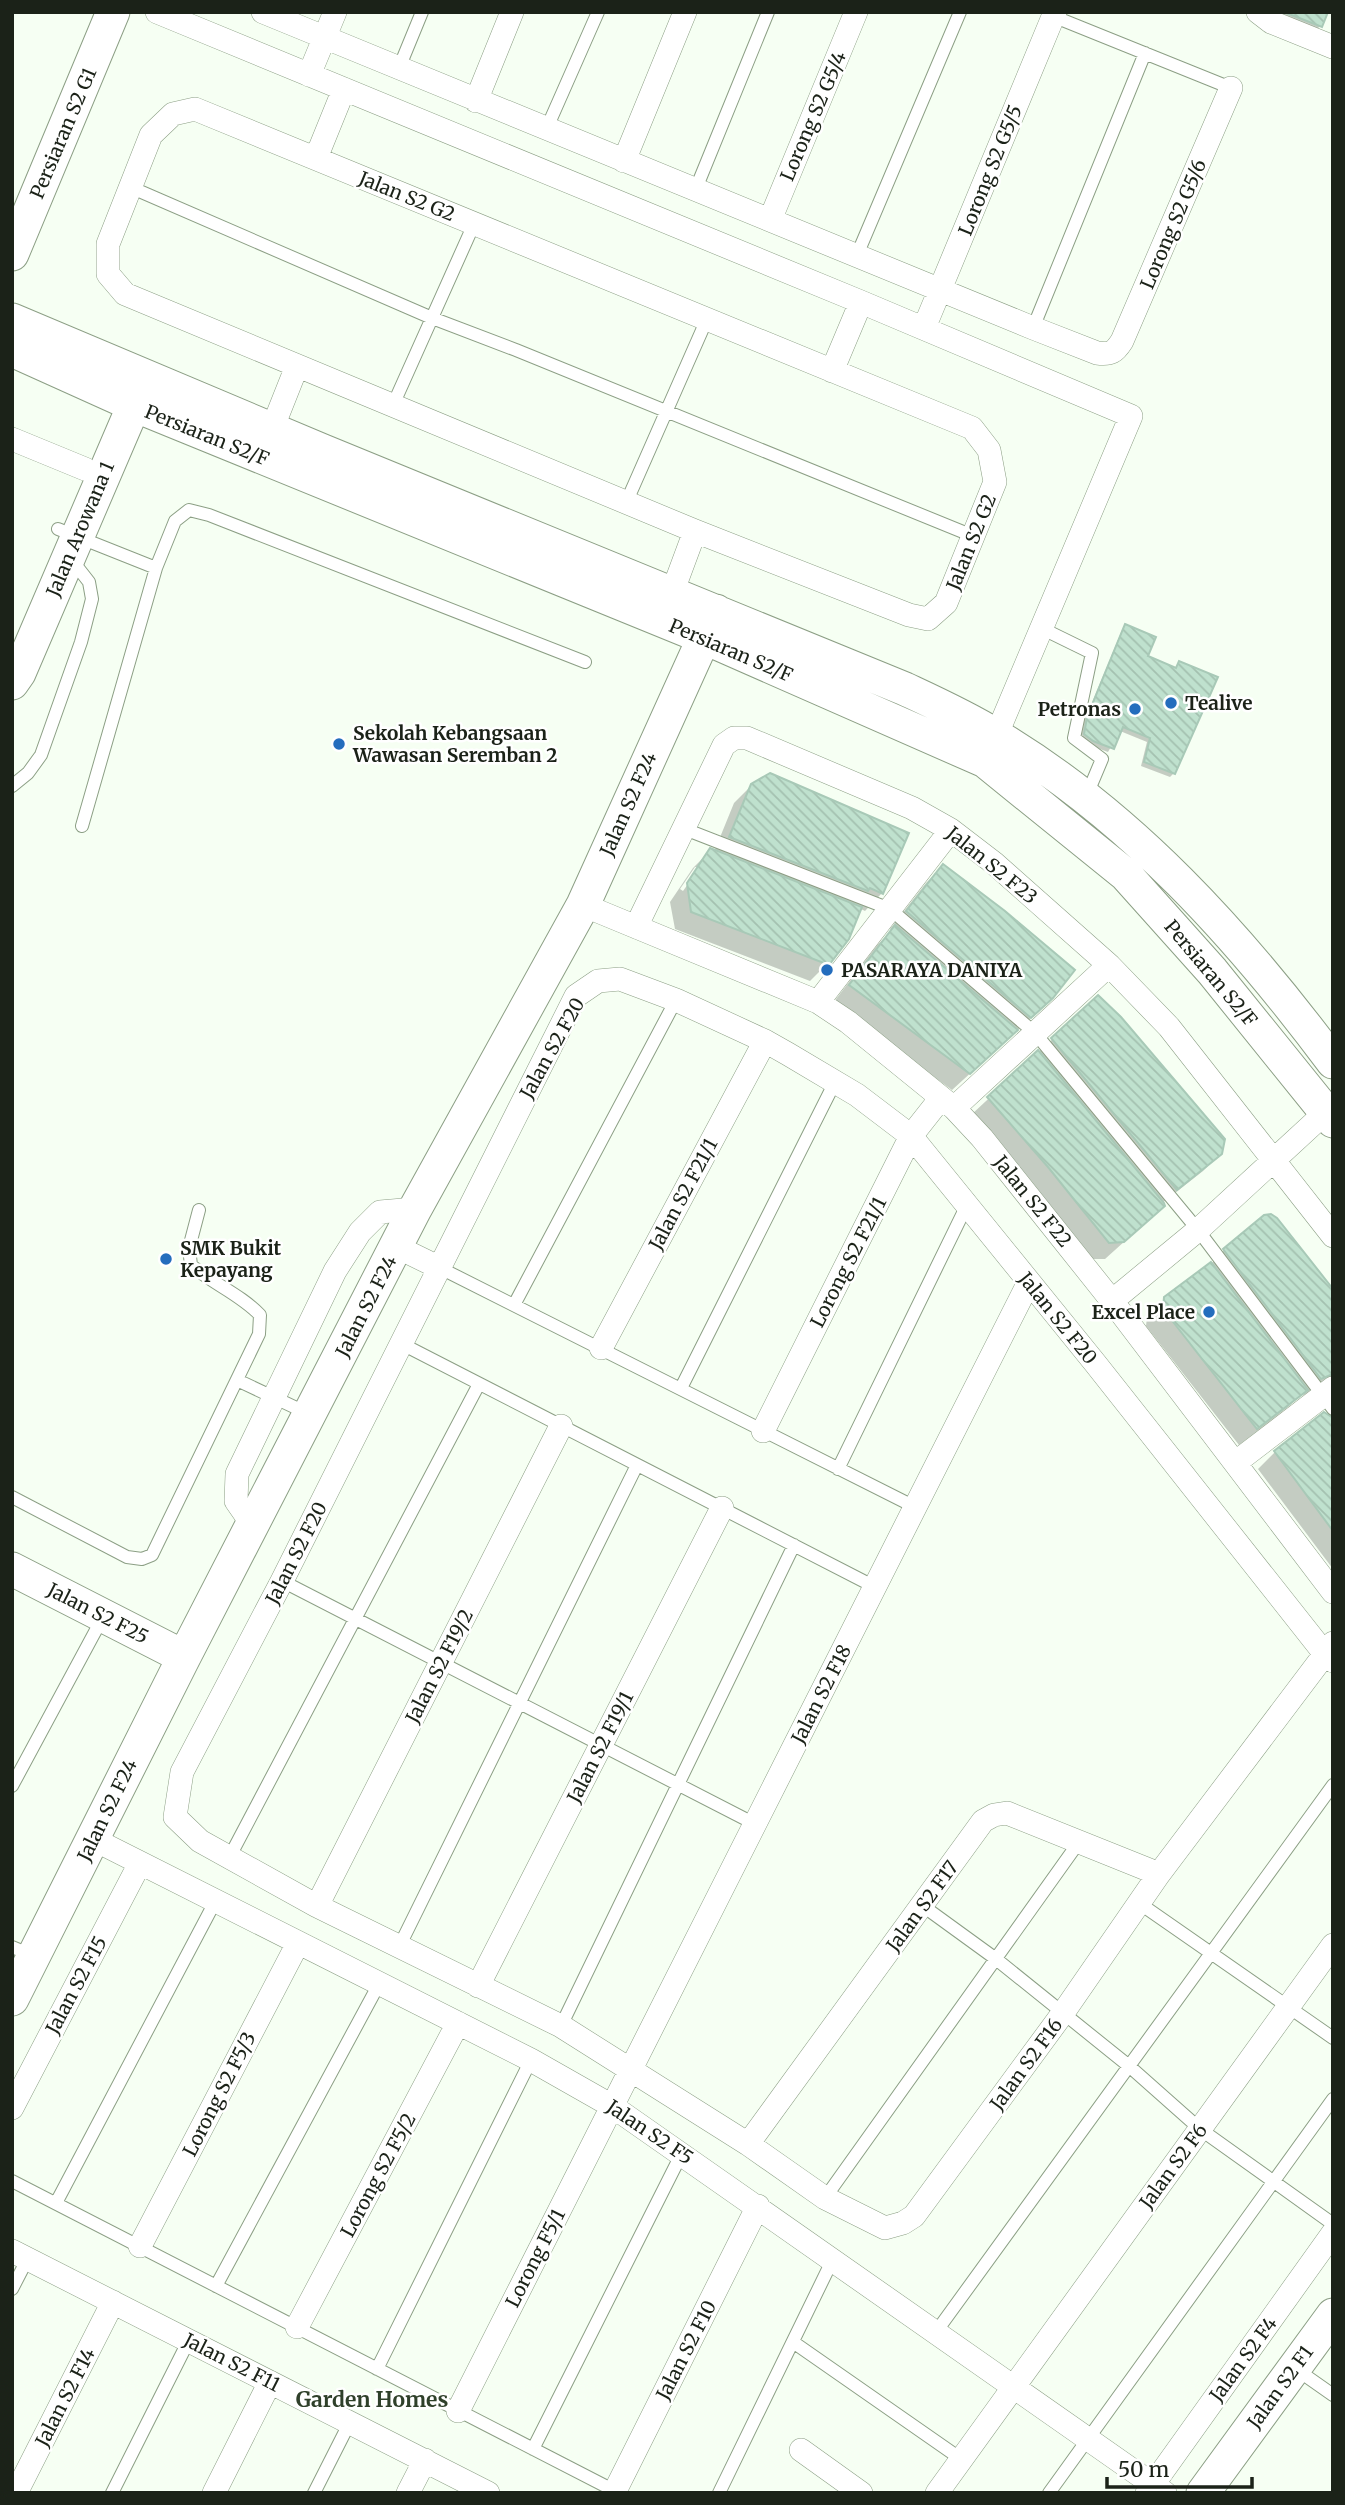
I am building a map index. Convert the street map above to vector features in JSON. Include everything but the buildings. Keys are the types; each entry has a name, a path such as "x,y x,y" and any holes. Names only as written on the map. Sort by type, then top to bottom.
{"street":[{"name":"Persiaran S2 G1","path":"12,254 113,12"},
{"path":"157,12 1131,416 990,748"},
{"path":"263,12 1033,328"},
{"path":"309,75 335,12"},
{"path":"476,101 512,12"},
{"path":"624,161 685,12"},
{"name":"Lorong S2 G5/4","path":"770,220 856,12"},
{"name":"Lorong S2 G5/5","path":"924,328 1051,14"},
{"path":"1261,14 1333,47"},
{"name":"Lorong S2 G5/6","path":"1033,328 1097,353 1108,354 1116,351 1230,88"},
{"path":"316,158 344,89"},
{"name":"Jalan S2 G2","path":"195,109 972,428 989,450 995,482 946,603 928,618 909,615 626,503 125,294 108,274 108,244 130,187 151,135 173,114 195,109"},
{"path":"832,371 861,302"},
{"name":"Persiaran S2/F","path":"12,320 131,386 710,624 905,689 990,748 1086,798 1186,886 1321,1033 1333,1062"},
{"name":"Persiaran S2/F","path":"12,350 272,429 672,593 710,624"},
{"path":"272,429 297,366"},
{"name":"Jalan Arowana 1","path":"12,635 68,541 85,470 131,386"},
{"name":"Jalan Arowana 1","path":"12,683 19,673 68,541 131,386"},
{"path":"12,439 85,470"},
{"path":"672,593 695,531"},
{"name":"Jalan S2 F24","path":"12,1999 23,1951 93,1839 415,1209 583,905 710,624"},
{"name":"Jalan S2 F23","path":"636,927 724,745 734,738 747,738 900,802 951,830 995,863 1109,965 1169,1027 1333,1236"},
{"name":"Persiaran S2/F","path":"990,748 1126,875 1212,971 1331,1113"},
{"path":"818,1002 951,830"},
{"name":"Jalan S2 F22","path":"583,905 818,1002 848,1022 948,1103 982,1138 1112,1301 1333,1592"},
{"name":"Lorong S2 F21/1","path":"763,1431 911,1136 1035,1033 1109,965"},
{"name":"Jalan S2 F20","path":"478,1986 317,1906 229,1858 200,1841 175,1817 182,1772 282,1581 576,996 598,981 620,979 676,1000 765,1041 857,1095 911,1136 1330,1653"},
{"name":"Jalan S2 F21/1","path":"601,1348 765,1041"},
{"path":"1112,1301 1198,1230 1331,1113"},
{"path":"252,1524 236,1501 237,1474 335,1270 360,1232 380,1212 415,1209"},
{"path":"397,1247 438,1267"},
{"name":"Jalan S2 F18","path":"612,2106 1029,1282"},
{"path":"1235,1463 1329,1398"},
{"name":"Jalan S2 F19/2","path":"317,1906 561,1426"},
{"name":"Jalan S2 F19/1","path":"478,1986 722,1508"},
{"name":"Jalan S2 F25","path":"15,1578 103,1616 184,1657"},
{"name":"Jalan S2 F16","path":"478,1986 561,2026 748,2144 825,2198 885,2228 903,2223 914,2216 1063,2013 1159,1874 1330,1653"},
{"name":"Jalan S2 F17","path":"748,2144 983,1821 994,1815 1007,1813 1159,1874"},
{"name":"Jalan S2 F5","path":"93,1839 531,2060 612,2106 1088,2438 1155,2490"},
{"name":"Jalan S2 F15","path":"12,2108 140,1863"},
{"name":"Lorong S2 F5/3","path":"140,2246 298,1943"},
{"name":"Jalan S2 F6","path":"937,2493 1333,1945"},
{"name":"Lorong S2 F5/2","path":"297,2327 458,2023"},
{"name":"Lorong F5/1","path":"458,2411 612,2106"},
{"name":"Jalan S2 F10","path":"615,2492 758,2206"},
{"name":"Jalan S2 F4","path":"1155,2490 1333,2233"},
{"name":"Jalan S2 F11","path":"20,2254 488,2493"},
{"name":"Jalan S2 F14","path":"16,2493 113,2302"},
{"name":"Jalan S2 F1","path":"1203,2493 1333,2315"},
{"path":"214,2493 270,2382"},
{"path":"801,2450 861,2493"},
{"path":"408,2493 425,2460"}],"lane":[{"path":"399,68 422,12"},
{"path":"547,130 598,12"},
{"path":"695,191 768,12"},
{"path":"857,255 960,12"},
{"path":"1051,14 1230,88"},
{"path":"1033,328 1145,53"},
{"path":"130,187 432,318 973,536"},
{"path":"393,405 474,224"},
{"path":"626,503 707,319"},
{"path":"82,826 156,568 175,521 189,510 209,515 584,662"},
{"path":"68,541 156,568"},
{"path":"12,786 28,773 41,755 81,642 92,599 89,582 68,541"},
{"path":"1041,628 1092,653 1074,738 1102,759 1086,798"},
{"path":"682,828 890,909 1035,1033 1198,1230 1329,1398"},
{"path":"514,1306 676,1000"},
{"path":"681,1388 835,1082"},
{"path":"838,1469 967,1207"},
{"path":"12,1497 127,1558 142,1559 152,1555 259,1334 260,1315 247,1300 203,1275 191,1265 189,1248 199,1210"},
{"path":"438,1267 915,1507"},
{"path":"402,1344 875,1587"},
{"path":"237,1380 311,1415"},
{"path":"229,1858 480,1384"},
{"path":"399,1947 637,1465"},
{"path":"561,2026 794,1545"},
{"path":"282,1581 755,1824"},
{"path":"12,1786 103,1616"},
{"path":"936,2332 1333,1785"},
{"path":"825,2198 1079,1842"},
{"path":"56,2203 216,1900"},
{"path":"1139,1903 1333,2038"},
{"path":"923,1906 996,1959 1129,2066 1200,2129 1333,2224"},
{"path":"216,2286 379,1984"},
{"path":"377,2369 531,2060"},
{"path":"1049,2493 1333,2099"},
{"path":"533,2449 682,2153"},
{"path":"12,2181 615,2492"},
{"path":"12,2289 20,2254"},
{"path":"719,2493 833,2259"},
{"path":"112,2493 189,2340"},
{"path":"793,2342 961,2459"},
{"path":"1294,2368 1333,2395"},
{"path":"314,2493 350,2422"}],"place":[{"name":"Tealive","path":"1171,703"},
{"name":"Petronas","path":"1135,709"},
{"name":"Sekolah Kebangsaan Wawasan Seremban 2","path":"339,744"},
{"name":"PASARAYA DANIYA","path":"827,970"},
{"name":"SMK Bukit Kepayang","path":"166,1259"},
{"name":"Excel Place","path":"1209,1312"}],"district":[{"name":"Garden Homes","path":"372,2399"}]}
